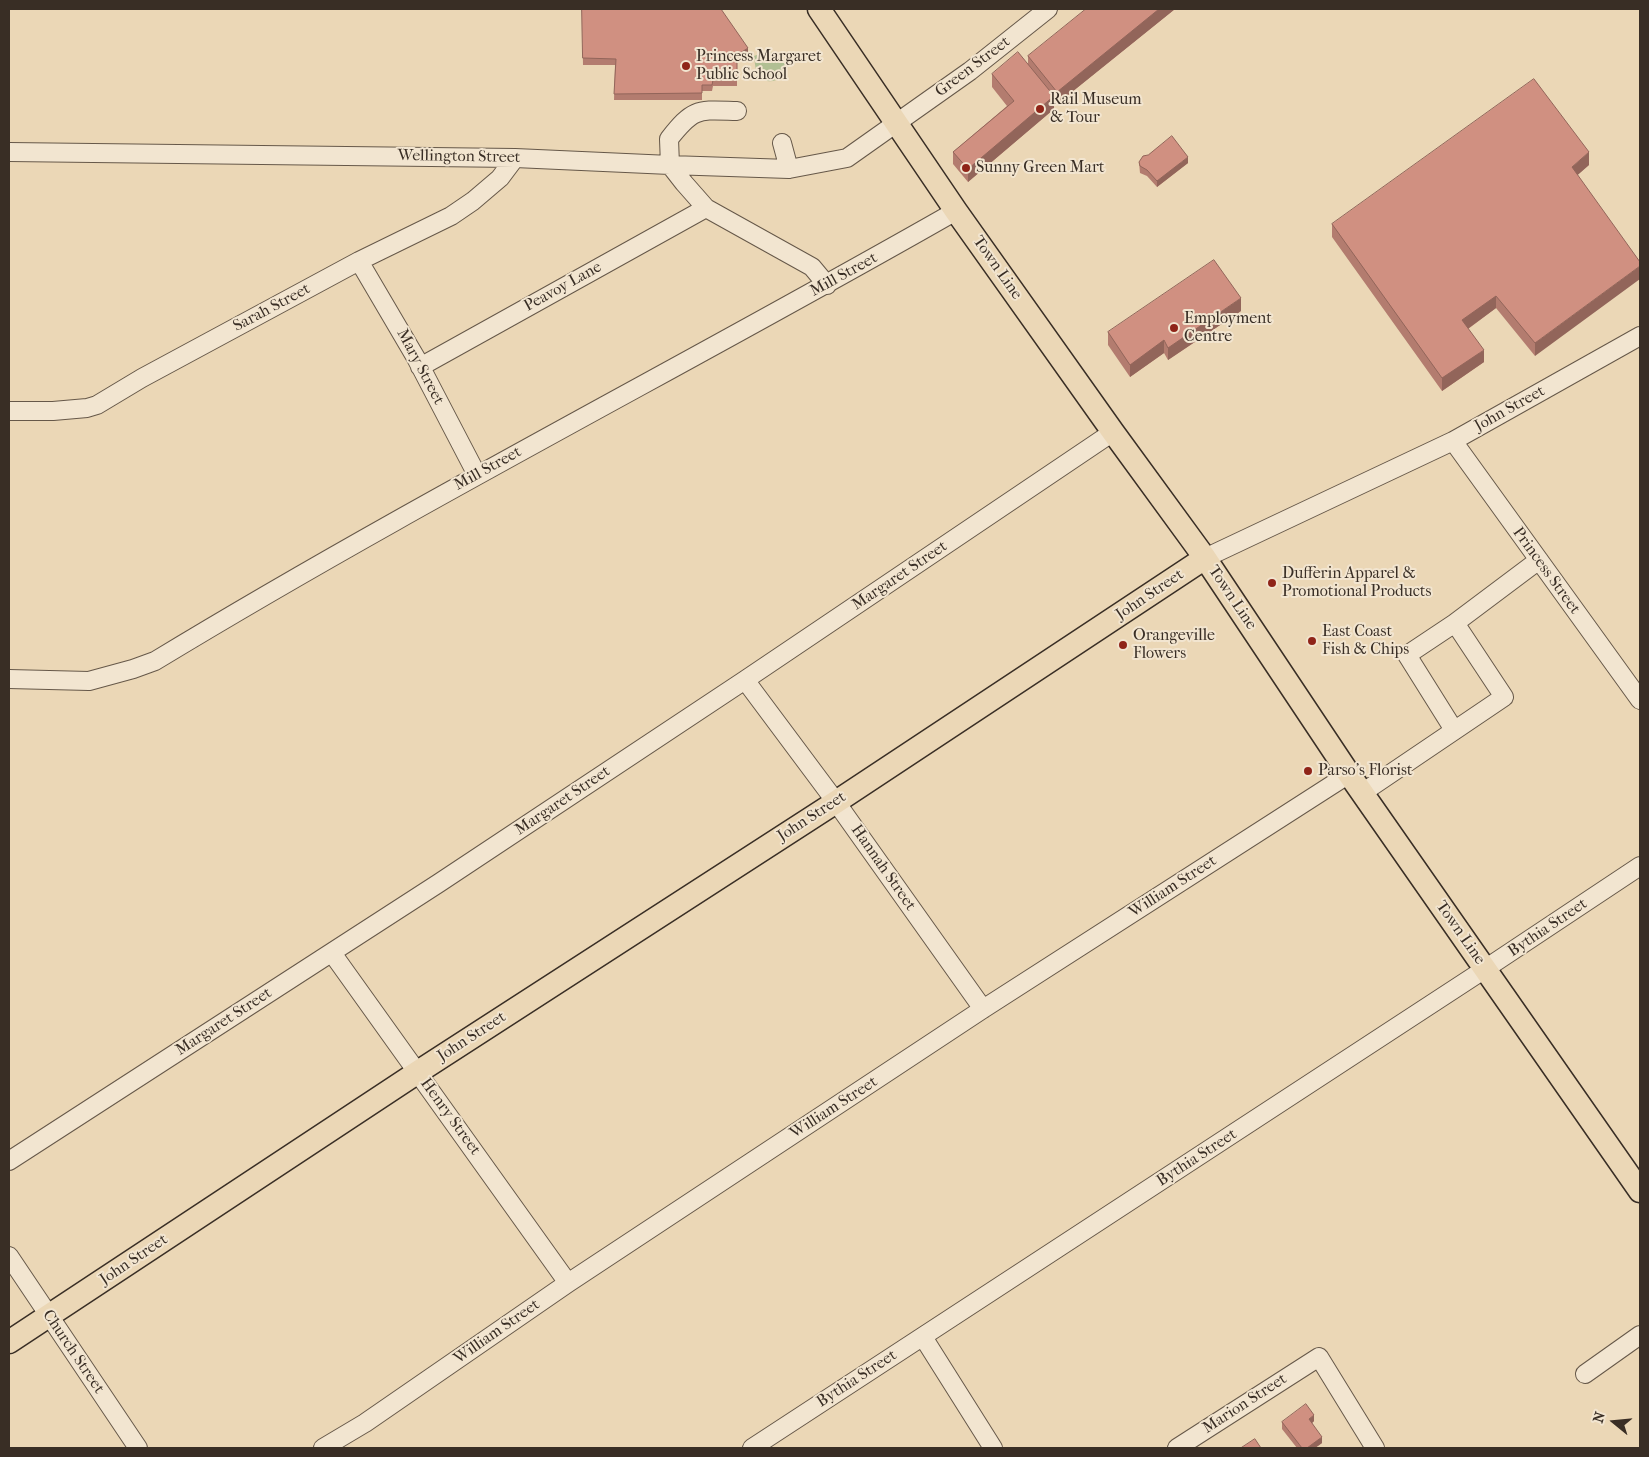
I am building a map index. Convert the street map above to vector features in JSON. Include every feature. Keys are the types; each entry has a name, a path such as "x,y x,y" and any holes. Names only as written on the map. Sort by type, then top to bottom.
{"main road":[{"name":"Town Line","path":"819,9 956,212 1205,558 1362,793 1640,1190"},
{"name":"John Street","path":"9,1342 418,1072 836,802 1205,558"}],"street":[{"name":"Green Street","path":"897,124 970,71 1048,9"},
{"path":"736,111 703,110 685,118 669,139 670,165 706,208 812,267 828,285"},
{"name":"Wellington Street","path":"9,152 514,158 789,168 847,158 897,124"},
{"path":"782,143 789,168"},
{"name":"Sarah Street","path":"9,411 53,411 87,408 97,405 142,378 359,261 451,216 473,201 500,178 514,158"},
{"name":"Peavoy Lane","path":"420,367 706,208"},
{"name":"Mill Street","path":"9,679 89,681 133,670 155,661 477,475 828,285 956,212"},
{"name":"Mary Street","path":"359,261 416,358 477,475"},
{"name":"John Street","path":"1205,558 1453,441 1640,336"},
{"name":"Margaret Street","path":"9,1161 332,953 745,680 1113,432"},
{"name":"Princess Street","path":"1453,441 1640,700"},
{"path":"1454,730 1407,655 1455,623 1539,560"},
{"path":"1362,793 1504,697 1455,623"},
{"name":"Hannah Street","path":"745,680 836,802 983,1009"},
{"name":"William Street","path":"323,1448 365,1423 568,1283 983,1009 1349,774"},
{"name":"Bythia Street","path":"752,1448 1640,866"},
{"name":"Henry Street","path":"332,953 568,1283"},
{"name":"Church Street","path":"9,1256 138,1448"},
{"path":"1584,1374 1640,1335"},
{"path":"922,1337 993,1448"},
{"name":"Marion Street","path":"1177,1448 1319,1357 1375,1448"}],"green space":[{"path":"767,51 776,54 785,64 782,75 773,81 761,78 755,66 754,56"}],"building":[{"path":"582,9 721,9 748,48 737,55 737,80 713,80 712,85 702,85 702,93 614,94 616,59 583,58"},
{"path":"1086,9 1159,9 1057,92 1028,56"},
{"path":"1018,52 1054,96 968,169 953,152 1014,101 992,74"},
{"path":"1534,79 1589,152 1572,167 1640,262 1640,266 1535,343 1496,296 1462,320 1484,350 1442,378 1332,224"},
{"path":"1172,136 1188,157 1157,181 1147,170 1140,166 1139,162 1143,156 1148,155"},
{"name":"Employment Centre","path":"1214,260 1241,298 1168,348 1164,340 1130,365 1108,332"},
{"path":"1306,1404 1314,1415 1309,1419 1322,1437 1307,1448 1302,1448 1282,1422"},
{"path":"1255,1439 1261,1448 1241,1448"}],"place":[{"name":"Princess Margaret Public School","path":"686,66"},
{"name":"Rail Museum & Tour","path":"1040,109"},
{"name":"Sunny Green Mart","path":"966,168"},
{"name":"Employment Centre","path":"1174,328"},
{"name":"Dufferin Apparel & Promotional Products","path":"1272,583"},
{"name":"East Coast Fish & Chips","path":"1312,641"},
{"name":"Orangeville Flowers","path":"1123,645"},
{"name":"Parso's Florist","path":"1308,771"}]}
